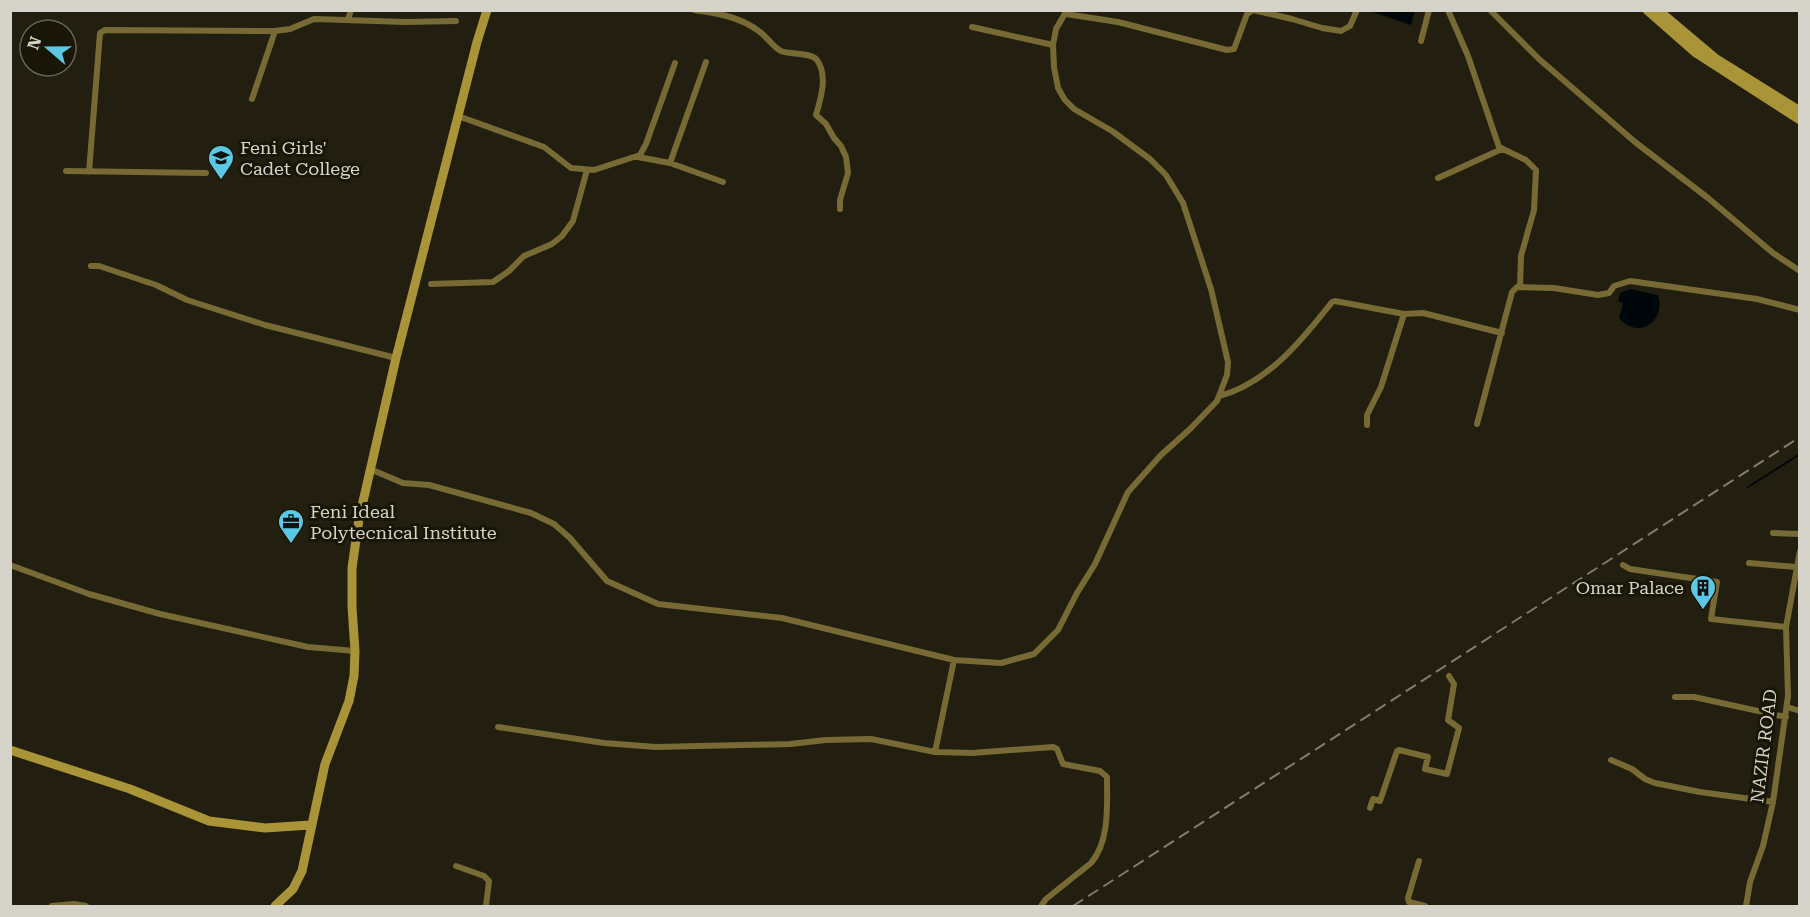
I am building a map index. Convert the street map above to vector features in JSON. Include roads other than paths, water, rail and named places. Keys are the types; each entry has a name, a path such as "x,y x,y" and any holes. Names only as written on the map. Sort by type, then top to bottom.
{"main road":[{"path":"275,906 298,881 325,764 349,701 354,676 355,651 352,568 359,519 396,358 487,10"},
{"path":"1647,10 1696,53 1800,120"},
{"path":"1658,10 1715,58 1800,111"},
{"path":"10,750 130,789 210,821 266,828 310,825"}],"street":[{"path":"348,20 351,10"},
{"path":"694,10 738,19 755,28 781,51 810,56 817,61 823,71 816,115 826,124 846,157 848,173 840,200 840,209"},
{"path":"370,469 403,483 429,485 531,513 554,524 570,538 607,581 658,604 782,618 954,660 1001,663 1034,654 1058,630 1095,564 1128,492 1219,396 1227,375 1228,362 1211,290 1183,203 1166,175 1150,159 1112,130 1074,109 1065,100 1058,88 1054,66 1053,45 1056,29 1066,12 1118,21 1227,51 1234,49 1247,14 1253,10 1341,31 1350,26 1357,10"},
{"path":"1421,41 1429,10"},
{"path":"1448,10 1468,56 1495,137 1502,149 1526,160 1536,170 1534,210 1521,256 1520,287"},
{"path":"1490,10 1539,59 1635,142 1800,272"},
{"path":"89,172 100,33 105,30 275,32 314,19 456,21"},
{"path":"972,27 1053,45"},
{"path":"252,99 275,32"},
{"path":"670,163 706,62"},
{"path":"638,157 646,144 675,63"},
{"path":"458,116 544,147 571,168 587,170 607,167 638,157 670,163 723,183"},
{"path":"1438,178 1502,149"},
{"path":"431,284 493,282 509,271 524,256 552,244 562,236 573,221 587,170"},
{"path":"66,171 206,173"},
{"path":"91,266 99,266 147,282 187,300 265,325 396,358"},
{"path":"1477,424 1512,292 1517,287 1554,288 1598,295 1609,293 1614,286 1630,281 1757,299 1800,310"},
{"path":"1219,396 1235,392 1272,367 1298,345 1335,301 1404,314 1423,313 1502,333"},
{"path":"1366,425 1367,415 1381,387 1404,314"},
{"path":"1773,533 1800,534"},
{"name":"NAZIR ROAD","path":"1746,906 1750,882 1763,846 1773,802 1786,717 1788,696 1786,627 1800,551"},
{"path":"1749,563 1797,569"},
{"path":"10,565 89,594 160,614 308,647 355,651"},
{"path":"1623,565 1630,569 1718,582 1711,619 1786,627"},
{"path":"934,752 954,660"},
{"path":"1370,808 1373,799 1380,801 1399,750 1428,758 1425,769 1447,774 1458,728 1448,720 1454,684 1449,676"},
{"path":"1675,697 1694,697 1786,717"},
{"path":"1787,707 1800,711"},
{"path":"498,727 603,743 656,747 790,744 825,740 871,739 934,752 972,753 1053,747 1057,749 1063,764 1104,772 1107,777 1107,790 1102,847 1091,863 1046,899 1041,906"},
{"path":"1611,760 1655,783 1773,802"},
{"path":"1419,861 1408,898 1409,902 1425,906"},
{"path":"456,866 484,876 489,881 486,906"},
{"path":"52,906 74,904 86,906"}],"waterway":[{"path":"1748,487 1800,454"}],"railway":[{"path":"1073,906 1800,437"}],"place":[{"name":"Feni Girls' Cadet College","path":"221,181"},
{"name":"Feni Ideal Polytecnical Institute","path":"291,545"},
{"name":"Omar Palace","path":"1703,611"}]}
